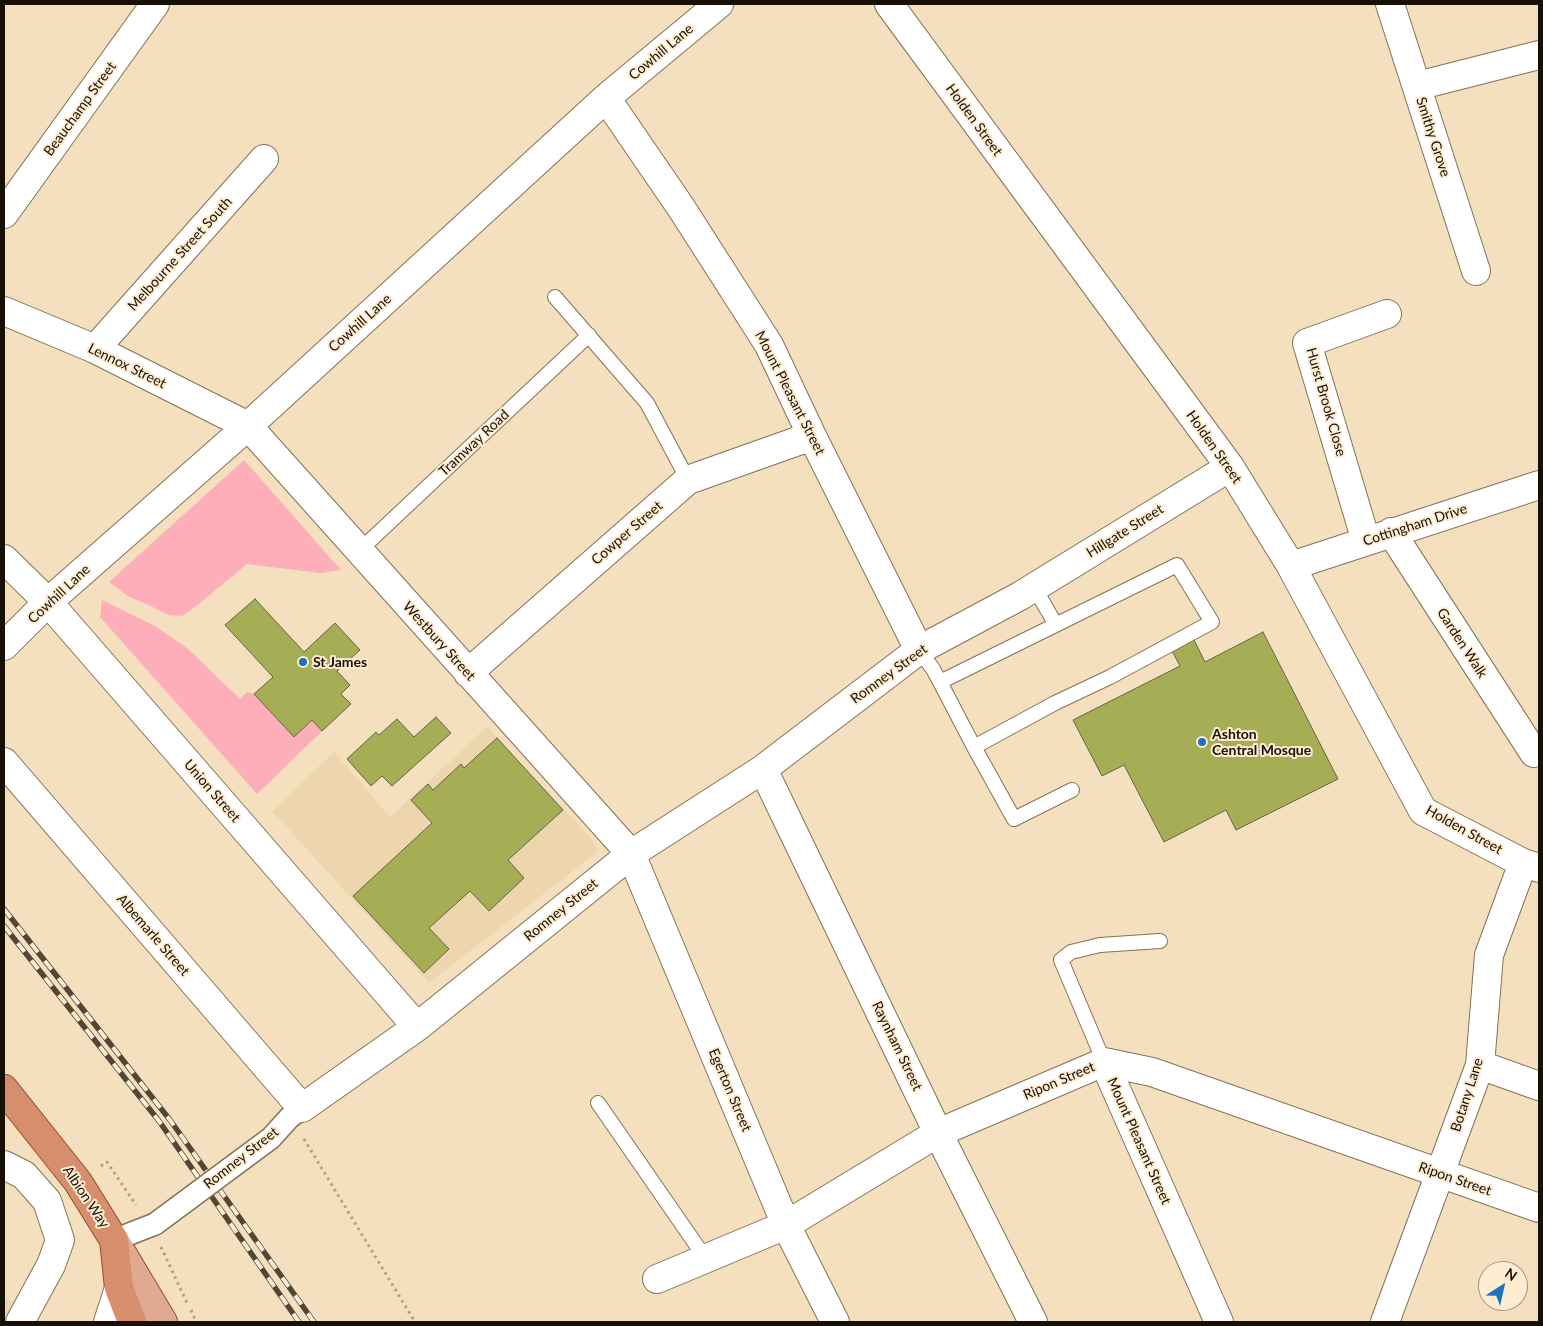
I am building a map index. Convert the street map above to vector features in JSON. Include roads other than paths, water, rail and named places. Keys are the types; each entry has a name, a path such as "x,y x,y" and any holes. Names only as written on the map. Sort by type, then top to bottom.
{"highway":[{"name":"Albion Way","path":"4,1089 78,1182 114,1240 119,1288 132,1322"}],"main road":[{"path":"114,1240 163,1322"}],"street":[{"name":"Beauchamp Street","path":"4,214 155,4"},
{"name":"Cowhill Lane","path":"4,646 48,602 248,426 606,98 719,4"},
{"name":"Holden Street","path":"888,4 1230,467 1291,566 1423,811 1531,865"},
{"name":"Smithy Grove","path":"1390,4 1476,271"},
{"path":"1417,86 1539,54"},
{"name":"Mount Pleasant Street","path":"606,98 682,209 769,345 812,436 919,650"},
{"name":"Melbourne Street South","path":"95,349 264,160"},
{"name":"Lennox Street","path":"4,311 95,349 248,426"},
{"name":"Hurst Brook Close","path":"1379,536 1307,343 1387,314"},
{"name":"Westbury Street","path":"248,426 631,854"},
{"name":"Cowper Street","path":"468,673 688,480 812,436"},
{"name":"Hillgate Street","path":"1027,592 1230,467"},
{"name":"Cottingham Drive","path":"1291,566 1539,485"},
{"name":"Garden Walk","path":"1379,536 1534,753"},
{"name":"Union Street","path":"4,559 48,602 417,1026"},
{"name":"Romney Street","path":"114,1240 155,1224 271,1138 296,1113 417,1026 631,854 763,769 919,650 1027,592"},
{"name":"Albemarle Street","path":"4,762 296,1113"},
{"name":"Raynham Street","path":"763,769 938,1133 1033,1322"},
{"name":"Egerton Street","path":"631,854 786,1225 835,1322"},
{"name":"Botany Lane","path":"1385,1322 1480,1065 1489,955 1531,865"},
{"name":"Mount Pleasant Street","path":"1104,1062 1218,1322"},
{"name":"Ripon Street","path":"657,1279 786,1225 938,1133 1104,1062 1152,1072 1539,1208"},
{"path":"1480,1065 1539,1086"},
{"path":"4,1165 24,1175 47,1201 60,1240 51,1265 20,1322"},
{"path":"108,1322 119,1288"}],"lane":[{"path":"555,297 648,403 688,480"},
{"name":"Tramway Road","path":"358,550 589,335"},
{"path":"940,682 1177,565 1212,622 974,747"},
{"path":"1027,592 1056,625"},
{"path":"919,650 933,669 1014,819 1072,790"},
{"name":"Mount Pleasant Street","path":"1104,1062 1061,960 1071,952 1100,945 1160,941"},
{"path":"598,1104 706,1259"}],"railway":[{"path":"4,909 170,1120 314,1322"},
{"path":"4,926 159,1121 299,1322"}],"place":[{"name":"St James","path":"303,662"},
{"name":"Ashton Central Mosque","path":"1202,742"}]}
